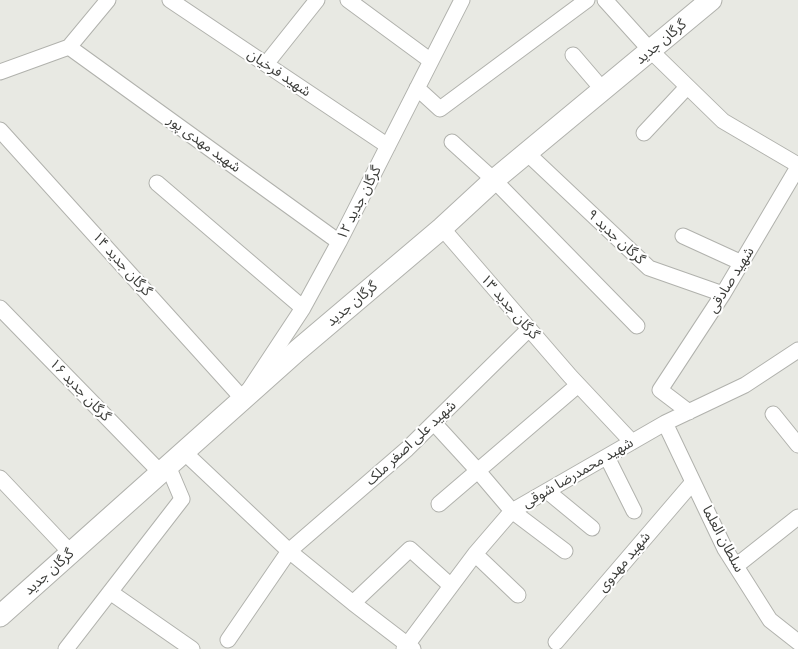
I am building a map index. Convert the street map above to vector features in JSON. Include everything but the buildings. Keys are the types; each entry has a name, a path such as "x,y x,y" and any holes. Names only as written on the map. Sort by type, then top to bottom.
{"main road":[{"name":"گرگان جدید","path":"0,616 298,350 442,228 494,180 711,0"}],"street":[{"path":"0,72 70,47 108,0"},
{"name":"شهید فرخیان","path":"170,0 388,146"},
{"path":"266,64 317,0"},
{"path":"348,0 431,61"},
{"name":"گرگان جدید ۱۲","path":"243,399 303,308 339,242 462,0"},
{"path":"417,88 440,109 587,0"},
{"path":"613,3 651,51 723,121 798,166"},
{"name":"شهید مهدی پور","path":"70,47 339,242"},
{"path":"573,55 603,90"},
{"path":"644,133 687,87"},
{"name":"گرگان جدید ۱۴","path":"0,130 243,399"},
{"path":"452,142 494,180 637,326"},
{"name":"گرگان جدید ۹","path":"526,153 649,268 723,294"},
{"name":"شهید صادقی","path":"689,412 660,390 723,294 798,166"},
{"path":"156,184 303,308"},
{"name":"گرگان جدید ۱۳","path":"442,228 578,386 632,442"},
{"path":"683,236 742,263"},
{"name":"گرگان جدید ۱۶","path":"0,308 171,463 289,551 408,647"},
{"name":"شهید علی اصغر ملک","path":"228,640 289,551 407,449 529,329"},
{"name":"شهید محمدرضا شوقی","path":"408,647 475,554 512,510 665,424 745,385 798,350"},
{"path":"439,504 578,386"},
{"path":"773,414 798,445"},
{"path":"434,423 512,510 566,551"},
{"name":"سلطان العلما","path":"665,424 725,549 770,620 798,642"},
{"path":"607,457 634,511"},
{"path":"66,649 182,499 171,463"},
{"path":"0,478 71,553"},
{"name":"شهید مهدوی","path":"556,642 692,482"},
{"path":"547,491 592,528"},
{"path":"736,566 798,517"},
{"path":"353,603 410,549 451,586"},
{"path":"475,554 518,595"},
{"path":"110,592 192,649"}]}
